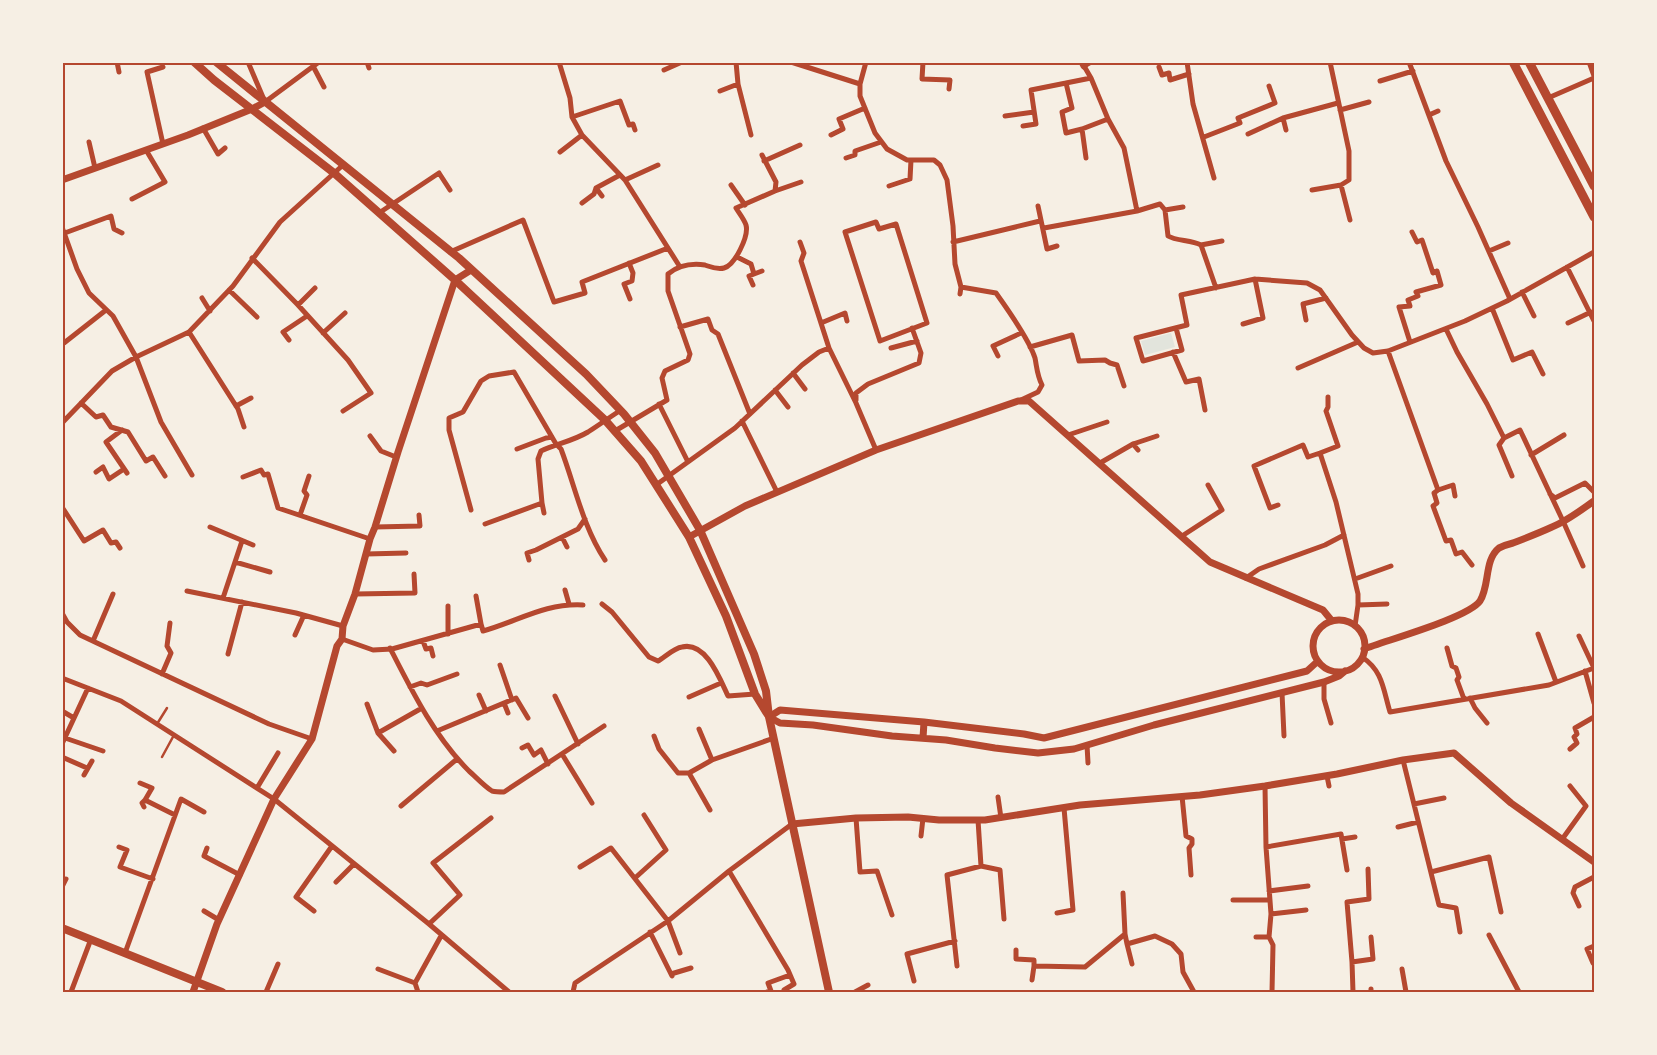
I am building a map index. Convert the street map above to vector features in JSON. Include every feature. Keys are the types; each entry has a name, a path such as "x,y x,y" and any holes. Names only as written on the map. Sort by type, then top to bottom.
{"main road":[{"path":"194,62 214,80 334,173 379,212 606,420 641,461 689,537 726,616 755,694 769,717"},
{"path":"216,62 471,270 586,374 621,410 655,452 700,530 754,654 766,691 769,717 829,992"},
{"path":"1513,62 1594,217"},
{"path":"1529,62 1594,186"},
{"path":"1549,130 1561,124"},
{"path":"62,928 222,992"}],"street":[{"path":"117,62 119,72"},
{"path":"248,62 264,102"},
{"path":"62,180 163,144 252,109 319,62"},
{"path":"559,62 570,98 572,117 582,135 625,180 668,248 677,268"},
{"path":"664,70 682,62"},
{"path":"736,62 738,84 751,135"},
{"path":"791,62 803,64 838,78 860,84"},
{"path":"866,62 860,84 860,96 875,133 887,149 907,160 934,160 940,165 947,180 953,226 955,264 961,287 960,294"},
{"path":"923,62 922,79 950,80 949,89"},
{"path":"1187,62 1193,104 1204,137 1214,178"},
{"path":"1312,190 1341,184 1349,180 1349,151 1330,62"},
{"path":"1409,62 1446,161 1510,299"},
{"path":"1548,98 1594,77 1589,62"},
{"path":"1086,64 1108,119 1124,148 1137,211"},
{"path":"313,66 324,86"},
{"path":"163,67 147,72 163,144"},
{"path":"1159,67 1162,75 1168,73 1170,80 1188,74"},
{"path":"1380,81 1413,71"},
{"path":"1023,126 1036,124 1031,90 1091,78"},
{"path":"1066,82 1072,108 1062,112 1066,133 1082,130 1108,119"},
{"path":"720,91 738,84"},
{"path":"1204,137 1240,123 1238,118 1275,104 1269,86"},
{"path":"572,117 620,101 629,126 634,124 635,130"},
{"path":"1340,110 1369,102"},
{"path":"1248,134 1283,118 1338,103"},
{"path":"831,135 843,129 839,119 865,108"},
{"path":"1429,115 1438,111"},
{"path":"1005,116 1034,112"},
{"path":"1283,118 1286,130"},
{"path":"203,128 218,154 225,148"},
{"path":"1082,130 1086,158"},
{"path":"560,152 582,135"},
{"path":"89,142 95,168"},
{"path":"846,158 855,155 855,151 882,142"},
{"path":"764,161 800,145"},
{"path":"132,199 165,182 146,150"},
{"path":"762,155 776,182 775,191"},
{"path":"889,186 910,179 911,160"},
{"path":"625,180 658,165"},
{"path":"62,423 112,371 136,357 189,332 229,290 280,222 343,166"},
{"path":"379,212 440,173 450,190"},
{"path":"582,203 594,194 596,188 620,175"},
{"path":"615,431 667,400 662,378 665,371 688,360 690,354 668,291 668,274 677,268 689,264 726,268 737,257 746,234 746,226 736,208 801,182"},
{"path":"1341,184 1350,220"},
{"path":"731,185 745,205"},
{"path":"596,188 602,196"},
{"path":"1044,228 1137,211 1160,204 1165,210 1168,236 1172,239 1185,240 1201,245 1222,241"},
{"path":"1038,206 1047,249 1057,246"},
{"path":"1165,210 1183,207"},
{"path":"122,233 114,229 111,216 63,231 76,269 89,292 113,316 136,357 161,422 192,475"},
{"path":"450,252 523,220 554,302 585,293 582,282 668,248"},
{"path":"953,242 1040,221"},
{"path":"876,222 879,229 896,224 927,323 912,328 880,341 845,232 876,222"},
{"path":"1410,342 1399,307 1410,306 1408,300 1418,296 1416,292 1440,285 1437,271 1433,273 1422,240 1416,242 1412,232"},
{"path":"800,242 804,252 801,261 829,348 856,402 876,450"},
{"path":"1489,251 1508,243"},
{"path":"1201,245 1216,288"},
{"path":"1176,328 1182,350 1143,361 1136,338 1187,325 1181,295 1255,279 1307,283 1320,290 1358,342 1373,353 1388,351 1446,329 1492,308 1594,252"},
{"path":"737,257 751,264 754,274"},
{"path":"252,258 348,360 371,393 343,411"},
{"path":"629,263 633,273 632,281 624,284 630,299"},
{"path":"1567,267 1594,320"},
{"path":"193,992 219,920 274,799 312,739 337,646 342,639 343,626 355,594 370,539 455,280 471,270"},
{"path":"752,285 749,276 762,271"},
{"path":"1243,324 1263,318 1255,279"},
{"path":"689,537 745,506 876,450 1018,401 1038,392 1042,385 1036,373 1035,359 1030,347 996,293 961,287"},
{"path":"298,305 315,288"},
{"path":"229,290 257,317"},
{"path":"1522,292 1534,316"},
{"path":"202,298 210,311"},
{"path":"1306,320 1303,304 1326,298"},
{"path":"1492,308 1514,360 1532,352 1543,374"},
{"path":"62,340 64,343 106,310"},
{"path":"1568,323 1591,312"},
{"path":"323,333 345,313"},
{"path":"821,323 845,313 846,321"},
{"path":"289,340 283,332 307,316"},
{"path":"680,327 708,319 712,330 718,334 750,414"},
{"path":"856,402 856,393 868,384 919,363 921,353 912,328"},
{"path":"1446,329 1456,352 1504,438"},
{"path":"189,332 236,406 244,427"},
{"path":"998,356 993,346 1021,334"},
{"path":"1030,347 1072,335 1079,360 1105,360 1117,365 1124,386"},
{"path":"891,348 917,341"},
{"path":"1298,368 1358,342"},
{"path":"656,484 742,421 793,373 819,352 829,348"},
{"path":"1388,351 1438,490"},
{"path":"1173,352 1186,382 1199,379 1205,410"},
{"path":"471,510 450,430 449,418 463,412 481,381 488,376 514,372 556,444 562,449 585,519 597,549 605,560"},
{"path":"793,373 805,389"},
{"path":"776,390 788,407"},
{"path":"1278,505 1270,508 1254,466 1304,445 1308,457 1338,446 1326,411 1328,397"},
{"path":"236,406 251,398"},
{"path":"1018,401 1029,401 1210,562 1322,610 1332,621"},
{"path":"81,403 96,417 103,415 111,427 128,432 146,461 153,457 165,476"},
{"path":"659,404 688,462"},
{"path":"544,513 538,459 541,451 587,432 621,410"},
{"path":"742,421 777,492"},
{"path":"1068,435 1107,422"},
{"path":"96,472 103,467 109,479 125,471 106,442 122,430"},
{"path":"1512,476 1499,445 1504,438 1520,430 1583,566"},
{"path":"1531,455 1564,435"},
{"path":"370,436 381,451 396,457"},
{"path":"1100,463 1133,444 1156,436"},
{"path":"517,449 552,437"},
{"path":"1133,444 1138,450"},
{"path":"1320,453 1355,579 1358,594 1355,626"},
{"path":"243,477 261,470 264,475 268,474 278,508 370,539"},
{"path":"300,515 309,494 304,491 309,476"},
{"path":"1549,494 1555,498 1585,483 1594,492"},
{"path":"1182,536 1222,510 1208,485"},
{"path":"1455,496 1453,485 1438,490 1434,493 1438,503 1433,506 1446,541 1451,540 1456,554 1462,552 1472,565"},
{"path":"1364,649 1466,612 1477,605 1483,596 1488,581 1488,569 1491,558 1499,548 1555,526 1594,501"},
{"path":"485,524 542,503"},
{"path":"62,507 84,541 102,530 111,543 116,542 120,548"},
{"path":"375,527 420,526 419,515"},
{"path":"530,560 527,553 578,529 585,519"},
{"path":"210,527 253,545"},
{"path":"1246,578 1259,569 1325,545 1344,535"},
{"path":"562,537 567,547"},
{"path":"223,598 242,541"},
{"path":"366,554 406,553"},
{"path":"235,562 270,572"},
{"path":"1355,579 1391,566"},
{"path":"355,594 415,593 414,574"},
{"path":"565,590 569,604"},
{"path":"187,591 304,615 343,626"},
{"path":"93,641 113,594"},
{"path":"476,596 483,631 534,611 569,604 583,605"},
{"path":"228,654 242,602"},
{"path":"602,604 612,612 649,657 658,660 682,647 693,647 710,660 728,696 755,694"},
{"path":"1358,605 1387,604"},
{"path":"448,606 448,634"},
{"path":"62,613 67,622 80,635 269,724 312,739"},
{"path":"295,635 304,615"},
{"path":"1318,661 1307,671 1044,738 924,722 780,710 769,717 780,723 813,725 1038,752 1074,749 1154,725 1324,682 1339,676 1357,664 1362,657 1364,640 1355,626 1348,622 1332,621 1323,625 1316,632 1313,652 1318,661 1330,670 1345,671"},
{"path":"162,674 171,653 167,646 170,623"},
{"path":"342,639 373,650 392,649 481,624"},
{"path":"1538,634 1556,682"},
{"path":"1362,657 1372,664 1380,676 1390,712 1549,685 1585,672 1594,668 1579,636"},
{"path":"423,641 426,649 431,648 432,656"},
{"path":"390,648 422,708 457,759 494,792 504,792 604,726"},
{"path":"1446,648 1452,666 1456,668 1459,677 1457,680 1467,698 1487,723"},
{"path":"500,665 512,700"},
{"path":"1585,672 1594,703"},
{"path":"410,686 421,683 427,685 457,674"},
{"path":"62,678 121,701 274,799 429,924 440,936 509,992"},
{"path":"1324,682 1324,699 1331,724"},
{"path":"689,697 721,683"},
{"path":"62,744 88,688"},
{"path":"1282,693 1284,736"},
{"path":"479,695 486,711"},
{"path":"555,696 578,744"},
{"path":"437,731 516,698 528,718"},
{"path":"367,704 378,733 394,751"},
{"path":"504,704 508,713"},
{"path":"378,733 422,708"},
{"path":"62,711 74,718"},
{"path":"1570,749 1577,743 1574,737 1577,734 1575,728 1594,717"},
{"path":"923,738 924,722"},
{"path":"699,729 712,760"},
{"path":"654,736 659,749 678,774 689,773 712,760 774,738"},
{"path":"65,738 103,751"},
{"path":"522,748 528,745 534,755 542,750 548,764"},
{"path":"1087,745 1088,762"},
{"path":"257,788 278,753"},
{"path":"573,992 575,983 668,920 792,824 856,818 908,817 978,820 1001,818 1064,808 1265,786 1327,776 1403,760 1454,753 1512,803 1594,862"},
{"path":"562,754 592,803"},
{"path":"62,757 87,768"},
{"path":"401,806 457,759"},
{"path":"1403,760 1439,905 1456,908 1460,932"},
{"path":"84,775 92,761"},
{"path":"689,773 710,810"},
{"path":"1327,776 1329,786"},
{"path":"140,783 152,788 142,803 144,807"},
{"path":"1265,786 1266,847 1271,914 1269,938 1272,945 1272,992"},
{"path":"1563,838 1586,806 1570,786"},
{"path":"1182,796 1186,836 1192,838 1192,844 1189,848 1191,875"},
{"path":"998,797 1001,818"},
{"path":"1414,804 1444,798"},
{"path":"126,953 181,799 204,812"},
{"path":"145,800 175,815"},
{"path":"1057,913 1073,910 1064,808"},
{"path":"635,878 666,850 644,815"},
{"path":"429,924 460,894 433,863 491,818"},
{"path":"856,818 860,872 877,871 892,915"},
{"path":"921,836 923,818"},
{"path":"978,820 981,866"},
{"path":"1398,827 1418,822"},
{"path":"1266,847 1341,834 1347,870"},
{"path":"1342,839 1355,837"},
{"path":"120,846 127,850 120,867 153,879"},
{"path":"314,911 296,896 332,846"},
{"path":"208,848 204,856 240,875"},
{"path":"580,867 611,848 668,920 680,953"},
{"path":"1431,872 1489,857 1501,912"},
{"path":"336,882 354,864"},
{"path":"957,966 947,876 981,866 1000,870 1004,919"},
{"path":"1353,992 1347,902 1369,899 1368,869"},
{"path":"729,871 790,975 794,984 784,990 785,992"},
{"path":"1579,906 1573,893 1575,887 1594,877"},
{"path":"62,887 66,879"},
{"path":"1269,891 1308,886"},
{"path":"1123,893 1125,934 1132,964"},
{"path":"1233,900 1270,900"},
{"path":"1271,914 1306,910"},
{"path":"204,911 219,920"},
{"path":"650,932 672,975 691,968"},
{"path":"1034,966 1085,967 1125,934"},
{"path":"1489,935 1519,992"},
{"path":"418,992 415,983 440,936"},
{"path":"1127,944 1155,936 1172,944 1181,954 1183,972 1194,992"},
{"path":"1256,937 1269,938"},
{"path":"1352,962 1373,959 1371,938"},
{"path":"71,992 91,939"},
{"path":"914,981 908,954 955,942"},
{"path":"1594,946 1587,949 1594,963"},
{"path":"1016,950 1016,959 1034,960 1032,980"},
{"path":"266,992 278,964"},
{"path":"378,969 415,983"},
{"path":"1402,969 1406,992"},
{"path":"767,992 771,991 768,983 790,975"},
{"path":"855,992 868,985"}],"lane":[{"path":"157,724 167,708"},
{"path":"162,757 174,735"}],"shaded area":[{"path":"1171,333 1175,347 1145,355 1141,341"}]}
